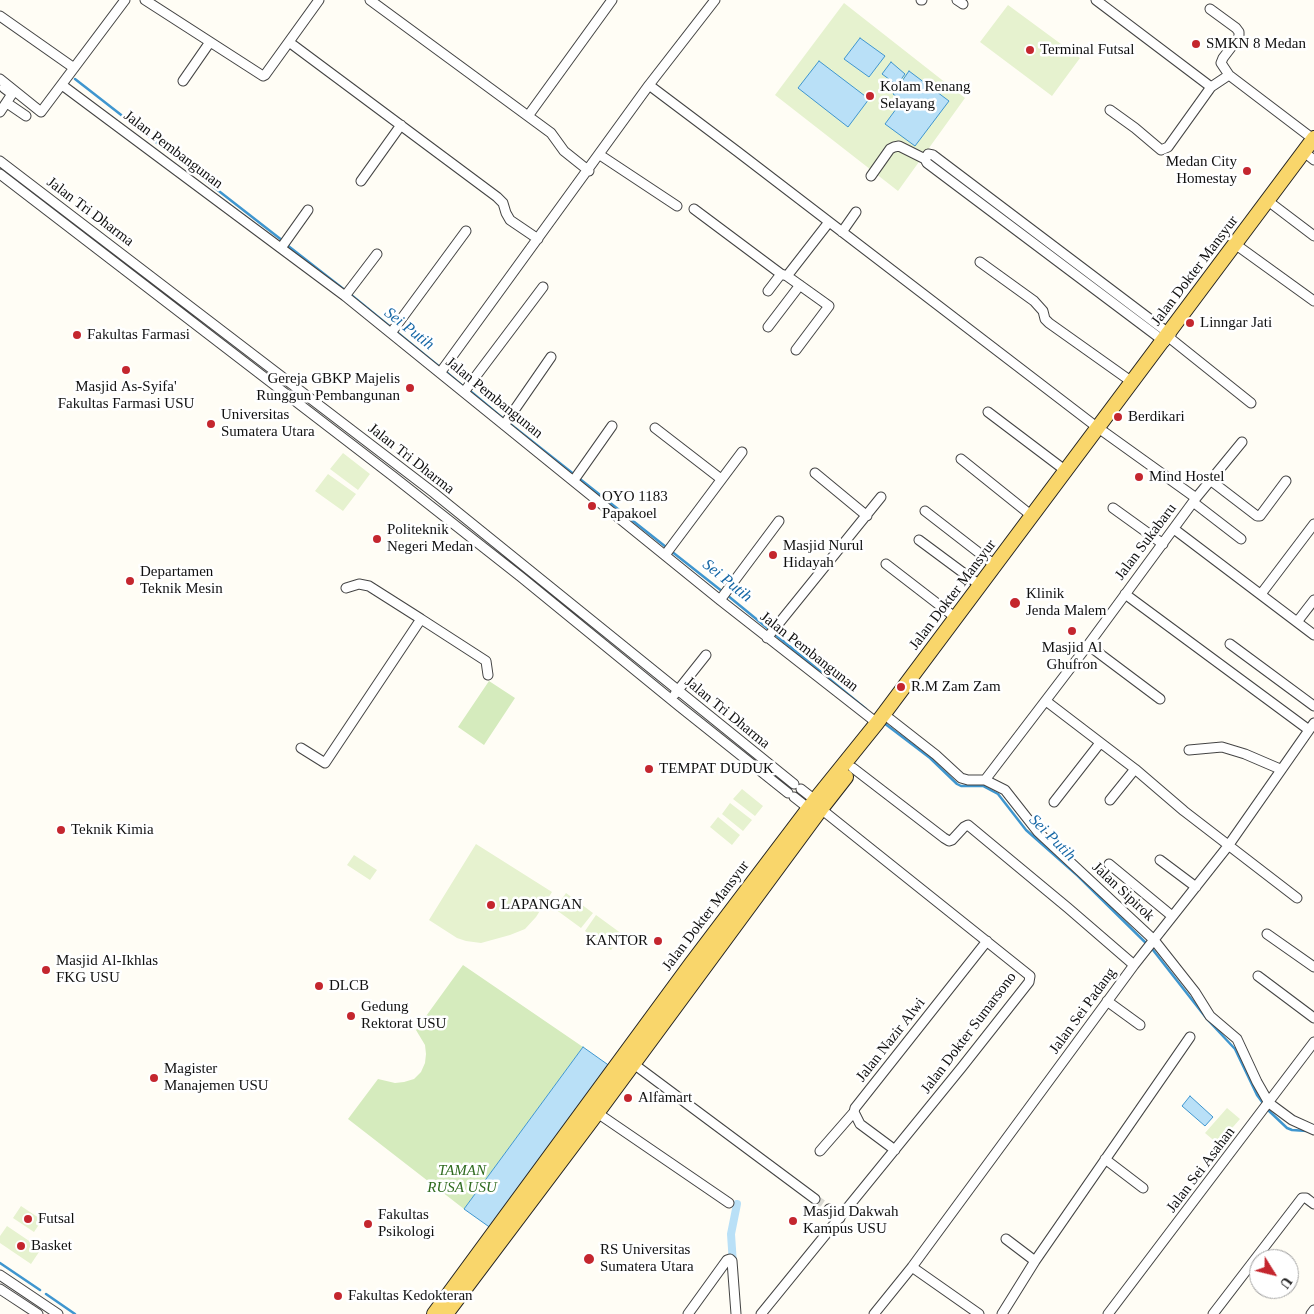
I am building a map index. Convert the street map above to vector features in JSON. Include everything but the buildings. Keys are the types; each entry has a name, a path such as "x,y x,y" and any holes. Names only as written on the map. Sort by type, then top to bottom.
{"main road":[{"name":"Jalan Dokter Mansyur","path":"1237,246 1272,204 1313,149"},
{"name":"Jalan Dokter Mansyur","path":"446,1314 499,1235 628,1060 691,964 883,722 1237,246 1313,149"},
{"name":"Jalan Dokter Mansyur","path":"815,806 853,768 956,618 1066,471 1101,430 1132,382 1169,339"},
{"name":"Jalan Dokter Mansyur","path":"434,1314 499,1235"}],"street":[{"path":"145,0 263,76 320,0"},
{"path":"370,0 553,135 564,151 589,171"},
{"path":"528,116 612,0"},
{"path":"442,370 589,171 649,85 715,0"},
{"path":"1096,0 1211,88"},
{"path":"0,79 41,112 121,1"},
{"path":"1210,9 1239,32 1238,37 1221,63 1229,75 1313,149"},
{"path":"0,16 74,68"},
{"path":"183,81 210,42"},
{"path":"289,42 497,197 503,203 510,220 538,239"},
{"path":"1110,110 1161,150 1164,150 1211,88 1229,75"},
{"path":"0,85 12,94 0,112"},
{"name":"Jalan Pembangunan","path":"62,85 284,244 770,634 883,722"},
{"path":"649,85 1195,500 1241,539"},
{"path":"7,102 26,116"},
{"path":"361,181 401,124"},
{"path":"870,176 894,147 898,146 925,159 928,154 933,155 978,195 1251,403"},
{"path":"600,155 677,206"},
{"name":"Jalan Tri Dharma","path":"1,167 168,296 791,795 815,806"},
{"path":"1272,204 1314,236"},
{"path":"694,209 829,307 796,350"},
{"path":"284,244 308,210"},
{"path":"842,232 856,212"},
{"path":"768,291 829,222"},
{"path":"393,330 466,231"},
{"path":"1237,246 1314,301"},
{"path":"347,294 377,254"},
{"path":"980,262 1034,301 1043,311 1045,320 1132,382"},
{"path":"768,327 800,285"},
{"path":"465,390 543,287"},
{"name":"Jalan Tri Dharma","path":"168,296 441,499 798,787 815,806"},
{"path":"506,423 551,357"},
{"path":"988,412 1066,471"},
{"path":"575,478 612,426"},
{"path":"655,428 720,479"},
{"name":"Jalan Sukabaru","path":"985,780 1210,480 1242,442"},
{"path":"667,551 742,452"},
{"path":"961,459 1032,516"},
{"path":"815,473 866,516"},
{"path":"1210,480 1257,516 1260,516 1286,481"},
{"path":"770,634 881,496"},
{"path":"1114,508 1163,544"},
{"path":"925,511 996,566"},
{"path":"723,596 779,521"},
{"path":"1261,594 1314,524"},
{"path":"1174,529 1314,635"},
{"path":"919,540 981,586"},
{"path":"886,564 956,618"},
{"path":"346,588 359,584 369,586 486,661 488,676"},
{"path":"1125,594 1311,727"},
{"path":"1297,622 1314,600"},
{"path":"301,748 326,763 421,619"},
{"path":"1230,644 1314,706"},
{"path":"1088,645 1160,699"},
{"path":"670,699 706,655"},
{"path":"1046,701 1135,769 1228,846 1297,898"},
{"path":"707,729 714,720"},
{"name":"Jalan Sipirok","path":"883,722 936,755 960,778 985,780 1005,790 1038,832 1151,944 1195,992 1210,1016 1237,1040 1257,1082 1266,1107"},
{"name":"Jalan Sei Padang","path":"874,1314 912,1267 1107,1001 1228,846 1311,727"},
{"path":"1054,802 1100,743"},
{"path":"1189,750 1222,747 1245,754 1280,769"},
{"path":"853,768 944,838 952,840 968,825 1134,966"},
{"path":"1110,800 1135,769"},
{"name":"Jalan Dokter Sumarsono","path":"761,1314 895,1150 1028,982 1028,974 815,806"},
{"path":"1160,860 1196,887"},
{"path":"1109,864 1172,916"},
{"path":"1267,934 1314,967"},
{"name":"Jalan Nazir Alwi","path":"820,1151 854,1112 858,1104 987,941"},
{"path":"1258,976 1314,1018"},
{"path":"1107,1001 1140,1025"},
{"path":"1002,1314 1035,1261 1190,1037"},
{"name":"Jalan Sei Asahan","path":"1108,1314 1314,1042"},
{"path":"628,1060 815,1199"},
{"path":"1266,1107 1314,1130"},
{"path":"592,1109 729,1203"},
{"path":"854,1112 860,1124 895,1150"},
{"path":"1105,1160 1143,1188"},
{"path":"1213,1314 1302,1198 1306,1198 1314,1204"},
{"path":"829,1209 840,1218"},
{"path":"1006,1239 1035,1261"},
{"path":"688,1314 727,1260 730,1259 732,1261 736,1314"},
{"path":"912,1267 975,1313"},
{"path":"0,1275 58,1314"},
{"path":"0,1289 38,1314"}],"green space":[{"name":"Kolam Renang Selayang","path":"844,3 965,98 898,191 775,95"},
{"name":"Terminal Futsal","path":"1008,5 1080,58 1052,96 980,42"},
{"path":"343,453 370,474 358,490 330,469"},
{"path":"328,474 356,494 343,511 315,491"},
{"path":"489,681 515,698 484,745 458,727"},
{"path":"742,789 763,806 755,816 733,799"},
{"path":"730,803 752,820 743,831 722,814"},
{"path":"718,817 740,835 732,845 710,827"},
{"name":"LAPANGAN","path":"476,844 552,892 536,917 525,929 481,943 457,938 429,920"},
{"path":"354,855 377,870 370,880 347,865"},
{"path":"566,893 593,913 581,928 555,909"},
{"path":"596,915 622,934 611,950 585,931"},
{"name":"TAMAN RUSA USU","path":"463,965 583,1047 464,1209 348,1119 378,1079 395,1083 404,1082 414,1079 421,1072 425,1063 425,1045 416,1030"},
{"path":"1227,1108 1240,1119 1218,1144 1205,1133"},
{"name":"Futsal","path":"21,1206 42,1220 34,1232 13,1218"},
{"name":"Basket","path":"7,1226 41,1249 31,1264 0,1243 0,1236"}],"water":[{"path":"860,38 885,56 869,77 844,59"},
{"path":"819,61 869,99 848,127 798,88"},
{"path":"891,62 905,74 897,85 882,74"},
{"path":"909,71 949,101 915,146 885,124 902,101 893,94"},
{"path":"583,1047 614,1069 495,1231 464,1209"},
{"path":"1190,1096 1213,1117 1205,1126 1182,1106"}],"waterway":[{"name":"Sei Putih","path":"75,79 283,241"},
{"name":"Sei Putih","path":"287,245 346,291"},
{"name":"Sei Putih","path":"350,294 441,368"},
{"name":"Sei Putih","path":"445,371 464,387"},
{"name":"Sei Putih","path":"469,390 505,420"},
{"name":"Sei Putih","path":"509,423 723,592"},
{"name":"Sei Putih","path":"727,595 866,709"},
{"name":"Sei Putih","path":"884,723 930,758 957,784 961,786 983,786 998,794 1026,830 1078,876 1153,950 1207,1019 1235,1049 1257,1095 1268,1110 1287,1128 1307,1131"},
{"path":"733,1264 731,1234 737,1204"},
{"path":"0,1263 40,1290"},
{"path":"46,1294 75,1314"}],"tunnel":[{"path":"815,1199 829,1209"}],"place":[{"name":"SMKN 8 Medan","path":"1196,44"},
{"name":"Terminal Futsal","path":"1030,50"},
{"name":"Kolam Renang Selayang","path":"870,96"},
{"name":"Medan City Homestay","path":"1247,171"},
{"name":"Linngar Jati","path":"1190,323"},
{"name":"Fakultas Farmasi","path":"77,335"},
{"name":"Masjid As-Syifa' Fakultas Farmasi USU","path":"126,370"},
{"name":"Gereja GBKP Majelis Runggun Pembangunan","path":"410,388"},
{"name":"Berdikari","path":"1118,417"},
{"name":"Universitas Sumatera Utara","path":"211,424"},
{"name":"Mind Hostel","path":"1139,477"},
{"name":"OYO 1183 Papakoel","path":"592,506"},
{"name":"Politeknik Negeri Medan","path":"377,539"},
{"name":"Masjid Nurul Hidayah","path":"773,555"},
{"name":"Departamen Teknik Mesin","path":"130,581"},
{"name":"Klinik Jenda Malem","path":"1015,603"},
{"name":"Masjid Al Ghufron","path":"1072,631"},
{"name":"R.M Zam Zam","path":"901,687"},
{"name":"TEMPAT DUDUK","path":"649,769"},
{"name":"Teknik Kimia","path":"61,830"},
{"name":"LAPANGAN","path":"491,905"},
{"name":"KANTOR","path":"658,941"},
{"name":"Masjid Al-Ikhlas FKG USU","path":"46,970"},
{"name":"DLCB","path":"319,986"},
{"name":"Gedung Rektorat USU","path":"351,1016"},
{"name":"Magister Manajemen USU","path":"154,1078"},
{"name":"Alfamart","path":"628,1098"},
{"name":"Futsal","path":"28,1219"},
{"name":"Masjid Dakwah Kampus USU","path":"793,1221"},
{"name":"Fakultas Psikologi","path":"368,1224"},
{"name":"Basket","path":"21,1246"},
{"name":"RS Universitas Sumatera Utara","path":"589,1259"},
{"name":"Fakultas Kedokteran","path":"338,1296"}]}
